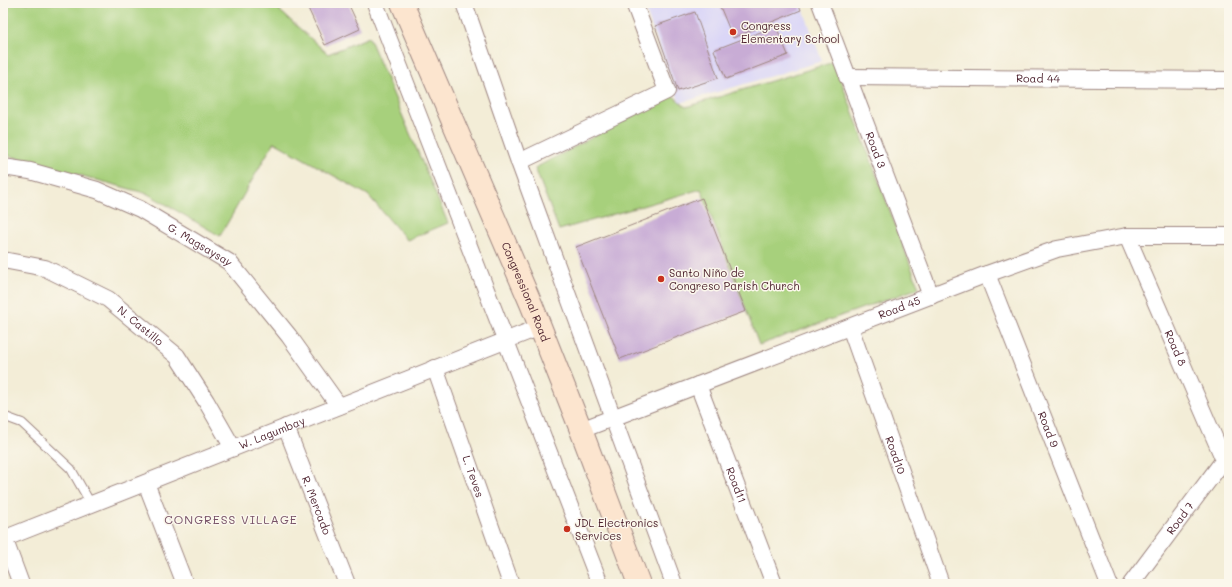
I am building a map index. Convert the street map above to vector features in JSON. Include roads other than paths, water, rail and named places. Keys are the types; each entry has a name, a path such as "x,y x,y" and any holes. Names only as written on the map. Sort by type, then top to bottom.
{"main road":[{"name":"Congressional Road","path":"402,3 540,327 581,430 639,584"}],"street":[{"path":"375,3 600,584"},
{"path":"464,3 519,162 674,584"},
{"path":"519,162 667,91 634,3"},
{"name":"Road 3","path":"820,3 847,78 931,296"},
{"name":"Road 44","path":"847,78 1229,80"},
{"name":"G. Magsaysay","path":"3,167 30,171 97,190 140,209 229,262 289,336 338,406"},
{"name":"Road 45","path":"581,430 987,274 1057,250 1127,236 1229,236"},
{"name":"Road 8","path":"1127,236 1226,456"},
{"name":"N. Castillo","path":"3,260 45,268 108,299 177,356 206,401 233,448"},
{"name":"Road 9","path":"987,274 1109,584"},
{"name":"W. Lagumbay","path":"3,539 540,327"},
{"name":"Road10","path":"850,327 941,584"},
{"name":"L. Teves","path":"435,368 511,584"},
{"name":"Road11","path":"698,385 774,584"},
{"name":"R. Mercado","path":"286,427 347,584"},
{"name":"Road 7","path":"1131,584 1226,456"},
{"path":"146,482 185,584"},
{"path":"3,539 21,584"}],"lane":[{"path":"3,416 22,423 71,469 91,504"}],"place":[{"name":"Congress Elementary School","path":"733,32"},
{"name":"Santo Niño de Congreso Parish Church","path":"661,279"},
{"name":"JDL Electronics Services","path":"567,529"}],"district":[{"name":"CONGRESS VILLAGE","path":"231,520"}]}
